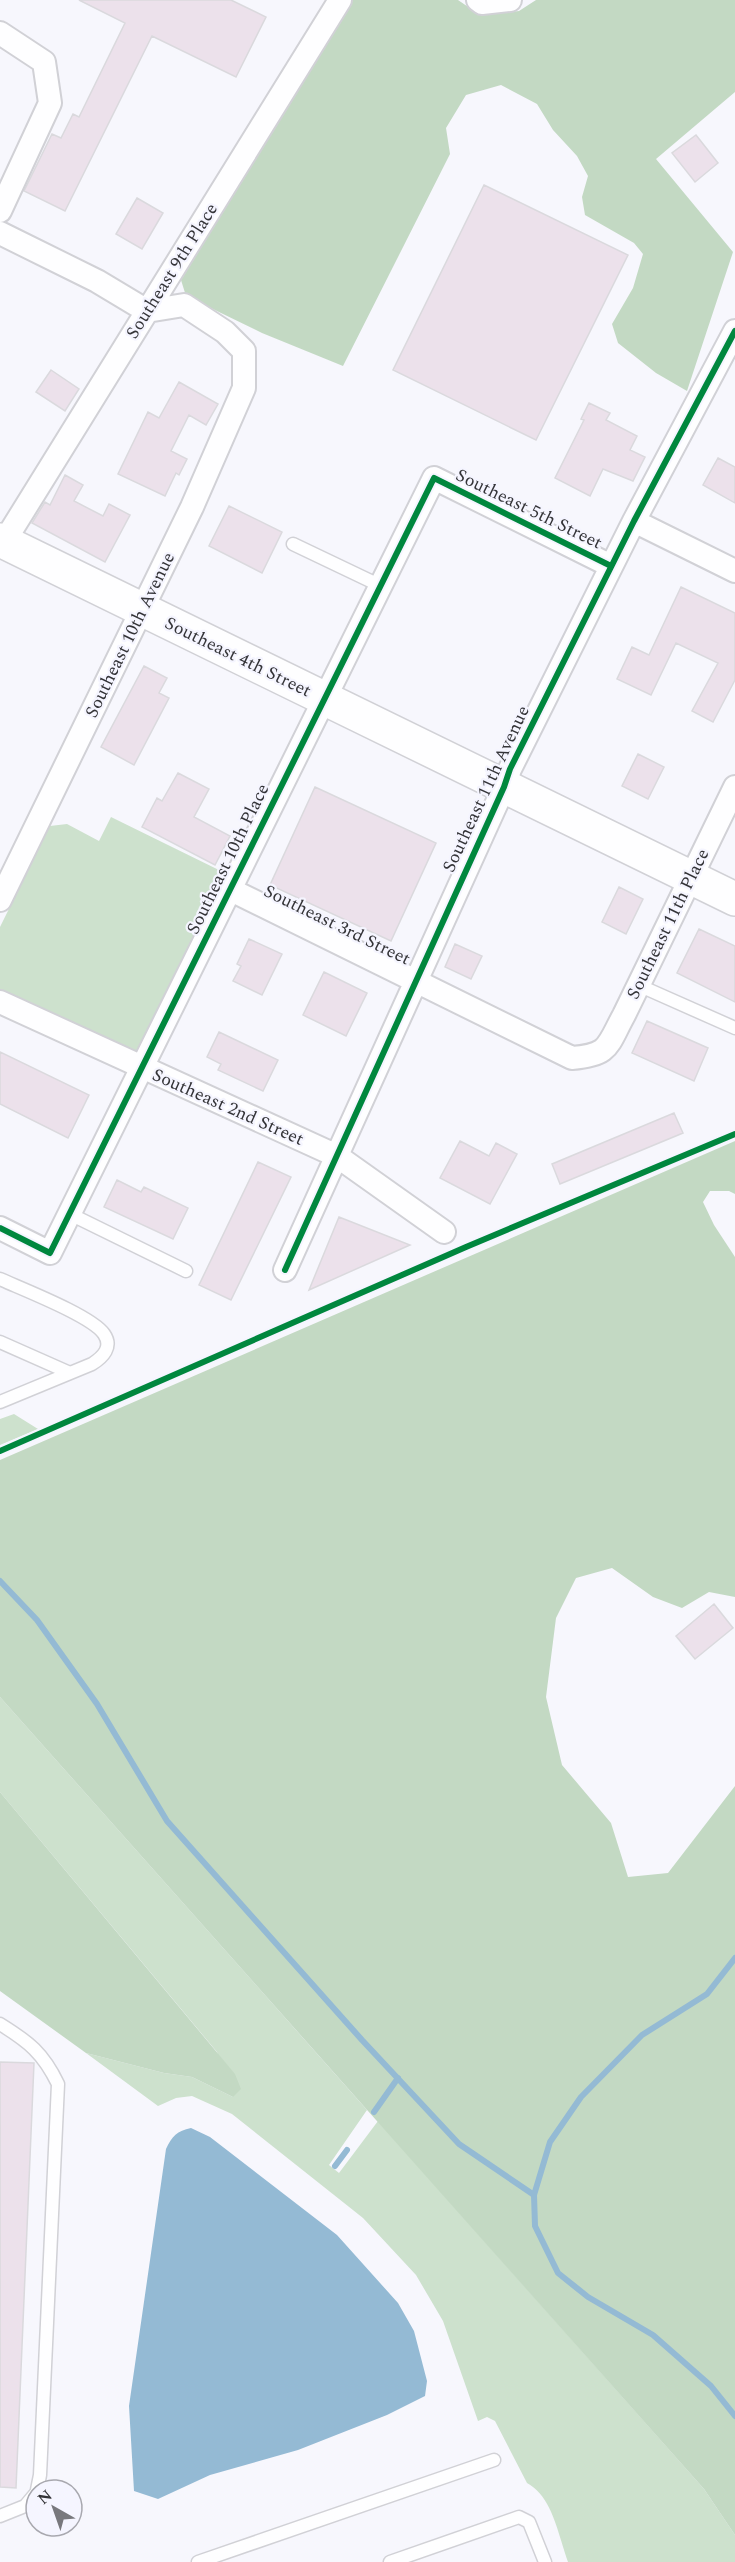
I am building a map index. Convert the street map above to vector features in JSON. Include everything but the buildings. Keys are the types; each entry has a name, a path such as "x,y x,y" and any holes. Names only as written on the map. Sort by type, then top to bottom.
{"street":[{"path":"478,0 482,3 510,0"},
{"name":"Southeast 9th Place","path":"1,544 336,2"},
{"path":"0,33 44,62 50,104 0,211"},
{"path":"0,233 97,281 147,310"},
{"name":"Southeast 10th Avenue","path":"0,900 192,507 244,388 244,351 225,332 184,305 147,310"},
{"name":"Southeast 11th Avenue","path":"285,1270 504,787 510,769 634,521 735,331"},
{"name":"Southeast 5th Street","path":"434,478 611,566"},
{"name":"Southeast 10th Place","path":"0,1228 50,1253 434,478"},
{"path":"634,521 735,571"},
{"name":"Southeast 4th Street","path":"1,544 142,610 735,899"},
{"name":"Southeast 11th Place","path":"595,1056 606,1048 735,787"},
{"name":"Southeast 3rd Street","path":"230,889 572,1058 595,1056"},
{"name":"Southeast 2nd Street","path":"0,1002 336,1156 444,1232"}],"lane":[{"path":"293,544 381,586"},
{"path":"638,985 735,1028"},
{"path":"70,1214 186,1271"},
{"path":"0,1279 89,1321 104,1334 107,1349 102,1357 70,1373 0,1402"},
{"path":"0,1341 70,1373"},
{"path":"0,2024 22,2038 47,2061 58,2084 39,2478"},
{"path":"198,2562 494,2460"},
{"path":"0,2516 24,2506"},
{"path":"390,2562 519,2517 529,2522 545,2562"}],"green space":[{"path":"353,0 458,0 480,15 519,11 536,0 735,0 735,92 656,159 733,252 687,391 656,373 618,343 612,324 633,288 643,254 634,243 585,215 582,197 588,176 577,156 553,130 537,104 501,85 466,95 446,128 450,154 343,366 262,333 186,296 181,280"},
{"path":"111,817 225,873 142,1044 137,1051 129,1052 0,990 0,927 50,826 67,824 99,841"},
{"path":"735,1141 735,1194 729,1191 710,1191 703,1202 714,1225 735,1257 735,1597 709,1592 682,1608 653,1597 612,1568 576,1578 556,1618 546,1697 562,1765 611,1823 628,1877 668,1873 735,1786 735,2535 704,2489 0,1697 0,1460"},
{"path":"14,1414 38,1429 0,1445 0,1419"},
{"path":"0,1697 367,2110 329,2165 339,2173 378,2121 704,2489 735,2535 735,2562 568,2562 549,2507 536,2489 527,2483 495,2421 487,2417 478,2421 443,2321 416,2275 363,2218 232,2114 192,2096 176,2098 158,2106 86,2053 164,2073 192,2077 233,2097 217,2052 0,1792"},
{"path":"0,1792 235,2074 241,2089 233,2097 192,2077 164,2073 86,2053 0,1991"}],"water":[{"path":"191,2128 210,2137 337,2235 398,2303 414,2331 427,2381 425,2396 387,2415 298,2450 210,2475 158,2499 134,2491 129,2406 166,2149 176,2135"}],"waterway":[{"path":"0,1581 37,1620 97,1704 167,1821 362,2040 459,2144 534,2195"},
{"path":"735,1958 707,1994 642,2035 581,2097 550,2142 534,2195 535,2226 558,2273 588,2297 653,2335 711,2386 735,2416"},
{"path":"374,2112 398,2078"},
{"path":"335,2166 347,2150"}],"cycle path":[{"path":"285,1270 504,787 510,769 634,521 735,331"},
{"path":"0,1228 50,1253 434,478 611,566"},
{"path":"0,1451 466,1247 735,1134"}]}
